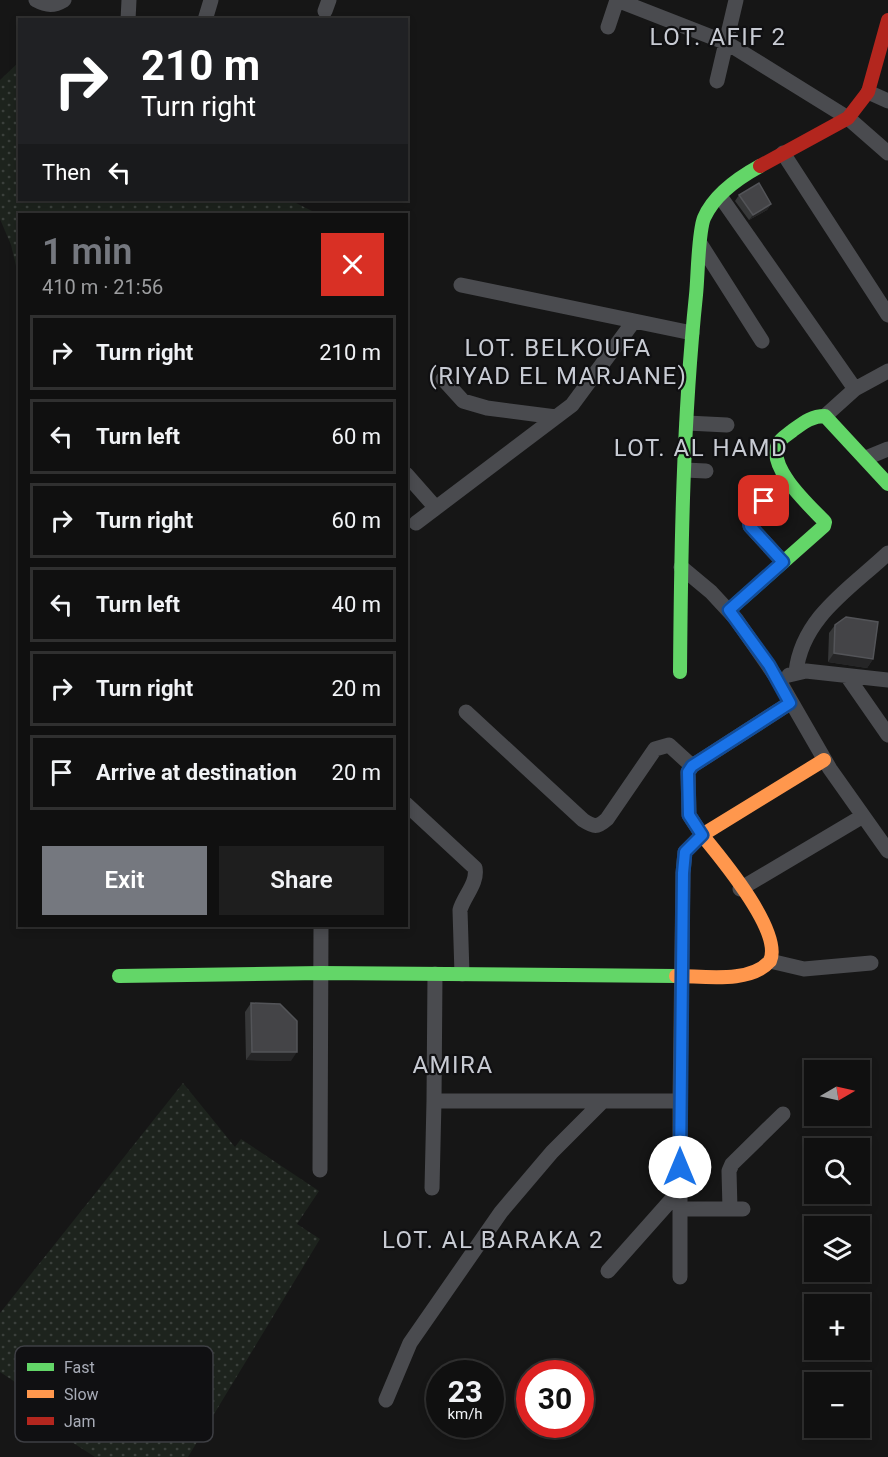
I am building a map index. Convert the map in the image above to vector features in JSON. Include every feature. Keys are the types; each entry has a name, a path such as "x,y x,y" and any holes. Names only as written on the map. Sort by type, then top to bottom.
{"street":[{"path":"36,0 46,4 55,4 64,0"},
{"path":"128,18 129,0"},
{"path":"204,0 204,18"},
{"path":"205,18 211,0"},
{"path":"608,27 617,0 727,44 849,118 888,153"},
{"path":"717,81 736,0"},
{"path":"680,672 681,567 687,423 692,333 705,219 720,196 738,178 849,118 868,92 888,20"},
{"path":"868,92 888,101"},
{"path":"783,153 888,315"},
{"path":"720,196 855,389"},
{"path":"701,245 762,341"},
{"path":"461,285 692,333"},
{"path":"416,523 572,405 634,321"},
{"path":"729,610 824,526 825,522 787,480 776,457 778,444 813,416 825,416 855,389 888,371"},
{"path":"444,379 464,401 487,408 556,417"},
{"path":"825,416 888,484"},
{"path":"687,423 727,425"},
{"path":"866,458 888,449"},
{"path":"685,470 706,471"},
{"path":"408,476 436,508"},
{"path":"783,562 750,526 749,519 752,512 787,480"},
{"path":"781,684 796,672 802,644 821,613 888,553"},
{"path":"681,567 729,610 781,684 824,760 888,851"},
{"path":"796,672 888,680"},
{"path":"847,676 888,735"},
{"path":"119,976 321,973 683,975 742,974 762,969 770,961 772,943 740,888 702,835 688,810 686,778 692,766 790,703"},
{"path":"466,712 593,827 599,826 607,819 655,749 669,745 692,766"},
{"path":"680,1276 680,1101 685,852 702,835 824,760"},
{"path":"408,806 475,868 476,879 462,901 460,910 462,974"},
{"path":"740,888 863,816"},
{"path":"320,1170 321,927"},
{"path":"770,961 804,969 871,963"},
{"path":"432,1188 435,974"},
{"path":"434,1101 680,1101"},
{"path":"386,1400 410,1343 501,1212 552,1152 602,1102"},
{"path":"680,1209 736,1209 729,1171 732,1164 783,1114"},
{"path":"608,1271 680,1190"}],"shaded area":[{"path":"18,63 18,201 292,201 316,213 18,213 18,274 11,245 0,219 0,80"},
{"path":"183,1083 235,1147 241,1139 319,1191 297,1224 320,1239 213,1416 213,1346 15,1346 15,1382 0,1372 0,1313"},
{"path":"72,1442 197,1442 188,1457 95,1457"}],"building":[{"path":"759,183 771,204 753,215 739,195"},
{"path":"846,617 878,622 873,659 834,653 835,625"},
{"path":"251,1003 280,1004 297,1021 297,1052 252,1052"}],"traffic: fast":[{"path":"680,672 685,436 700,234 708,210 720,195 743,176 760,166"},
{"path":"729,610 824,526 825,522 784,475 776,454 780,440 807,420 825,416 888,484"},
{"path":"119,976 321,973 676,976"}],"traffic: slow":[{"path":"676,976 739,976 751,973 770,961 772,948 768,932 759,914 735,877 702,835 824,760"}],"traffic: jam":[{"path":"760,166 848,118 868,92 888,20"}],"district":[{"name":"LOT. AFIF 2","path":"718,37"},
{"name":"LOT. BELKOUFA (RIYAD EL MARJANE)","path":"558,362"},
{"name":"LOT. AL HAMD","path":"701,448"},
{"name":"AMIRA","path":"453,1065"},
{"name":"LOT. AL BARAKA 2","path":"493,1240"}],"route":[{"path":"680,1167 683,873 685,852 702,835 689,815 686,778 692,766 790,703 769,665 729,610 783,562 750,526 749,515 764,501"}]}
